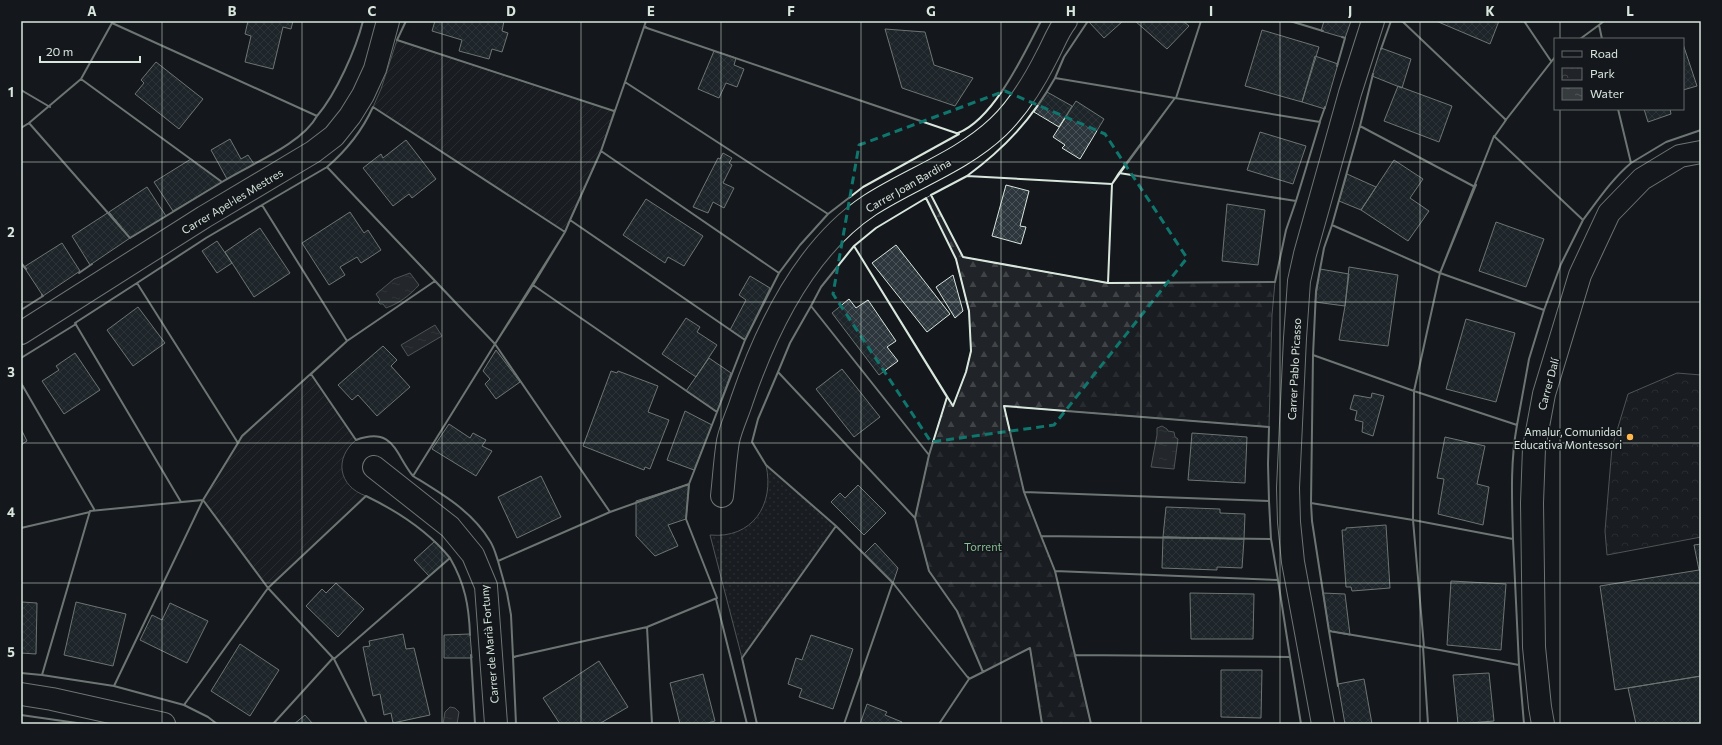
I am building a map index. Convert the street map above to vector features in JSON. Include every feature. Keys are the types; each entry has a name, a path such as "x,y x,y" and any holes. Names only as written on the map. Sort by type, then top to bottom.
{"street":[{"name":"Carrer Apel·les Mestres","path":"21,333 204,217 313,152 334,136 350,116 363,95 375,69 388,21"},
{"name":"Carrer Joan Bardina","path":"722,496 729,440 748,384 772,328 792,290 816,256 844,225 870,205 977,145 999,126 1019,103 1030,86 1066,21"},
{"name":"Carrer Pablo Picasso","path":"1323,724 1296,577 1289,522 1288,488 1295,338 1300,281 1305,254 1350,93 1373,21"},
{"name":"Carrer Dalí","path":"1543,724 1534,647 1532,503 1534,448 1544,394 1580,275 1609,213 1642,179 1680,156 1701,152"},
{"name":"Carrer de Marià Fortuny","path":"374,467 450,528 473,555 486,586 496,724"},
{"path":"21,694 52,699 164,724"}],"highlighted area":[{"path":"1005,91 1105,134 1187,258 1054,425 931,442 833,294 859,145"}],"green space":[{"path":"397,40 614,111 601,151 565,232 373,107 381,89"},
{"name":"Torrent","path":"931,195 963,257 1108,283 1275,282 1272,315 1269,427 1004,406 1024,492 1055,571 1091,724 1042,724 1030,648 983,672 957,611 929,571 915,518 929,455 947,397 953,406 966,372 971,351 969,311 956,259 926,198"},
{"path":"1677,373 1701,375 1701,537 1607,555 1605,531 1612,447 1628,394"},
{"path":"311,374 356,440 344,455 342,471 350,486 366,496 268,588 203,500 242,436"},
{"path":"766,465 836,526 742,658 710,535 725,535 738,531 749,525 757,516 763,506 767,493 768,480"}],"water":[{"path":"410,273 419,285 412,292 400,301 386,308 383,304 378,302 380,300 376,294 394,279"},
{"path":"435,325 442,336 408,356 401,345"},
{"path":"1162,426 1168,431 1174,432 1175,437 1178,439 1174,469 1151,467 1157,428"},
{"path":"450,707 455,708 459,712 457,724 443,724 445,712"}],"building":[{"path":"248,21 293,21 291,29 283,27 273,69 245,62 251,36 245,34"},
{"path":"435,21 504,21 502,31 508,33 502,52 492,49 489,59 459,51 462,40 432,31"},
{"path":"1088,21 1123,21 1104,38"},
{"path":"1135,21 1183,21 1189,26 1167,49"},
{"path":"1324,21 1351,21 1345,38 1321,31"},
{"path":"1436,21 1499,21 1490,44"},
{"path":"885,29 925,32 934,65 973,78 955,106 902,88"},
{"path":"1262,30 1319,47 1302,102 1245,86"},
{"path":"1684,47 1697,86 1684,90"},
{"path":"1381,48 1411,59 1402,88 1372,76"},
{"path":"714,51 736,58 734,65 744,69 737,87 726,83 719,98 698,89"},
{"path":"1315,56 1338,64 1325,109 1302,102"},
{"path":"156,62 203,99 179,129 135,94 144,83 141,80"},
{"path":"1398,86 1452,106 1439,142 1384,121"},
{"path":"1047,92 1072,106 1059,127 1034,112"},
{"path":"1076,101 1104,119 1080,159 1062,148 1065,145 1053,137"},
{"path":"1644,110 1670,110 1671,114 1648,122"},
{"path":"1260,132 1306,146 1293,184 1247,170"},
{"path":"230,139 241,159 248,155 254,164 227,179 211,150"},
{"path":"406,140 436,179 412,198 409,194 393,206 363,168 381,154 383,158"},
{"path":"723,153 732,158 729,163 732,165 723,183 734,188 724,208 713,202 708,213 693,207 718,158 720,159"},
{"path":"191,159 222,182 173,211 154,182"},
{"path":"1394,160 1423,179 1410,198 1429,211 1408,241 1361,210"},
{"path":"1347,174 1376,187 1361,210 1339,201"},
{"path":"1006,185 1029,191 1020,226 1026,227 1021,244 992,236"},
{"path":"147,187 166,216 130,238 109,212"},
{"path":"646,199 703,236 684,266 668,257 665,263 623,235"},
{"path":"1227,204 1265,210 1258,265 1222,261"},
{"path":"109,212 130,238 90,265 72,236"},
{"path":"350,212 364,233 368,230 381,250 361,263 357,257 340,267 345,275 329,285 302,243"},
{"path":"1496,222 1544,239 1526,287 1479,271"},
{"path":"260,228 290,273 254,297 225,252"},
{"path":"217,241 232,263 217,273 202,251"},
{"path":"62,243 80,271 43,296 24,267"},
{"path":"896,245 950,314 927,332 872,263"},
{"path":"1349,267 1398,275 1388,346 1339,340 1345,306"},
{"path":"1320,269 1349,274 1345,306 1315,302"},
{"path":"953,275 963,311 955,318 936,287"},
{"path":"750,276 770,288 745,340 730,330 746,300 739,295"},
{"path":"849,299 856,308 868,300 896,341 887,347 898,361 879,375 832,313"},
{"path":"138,307 165,343 133,366 107,330"},
{"path":"686,318 700,327 697,332 717,345 696,377 662,354"},
{"path":"1466,319 1515,333 1496,402 1446,389"},
{"path":"383,346 397,360 391,366 410,387 377,416 358,395 352,400 338,385"},
{"path":"496,350 520,382 496,399 485,384 490,379 483,371"},
{"path":"75,353 100,390 64,414 42,381 59,370 56,366"},
{"path":"709,358 731,373 717,412 686,391"},
{"path":"842,369 880,417 854,437 816,389"},
{"path":"611,371 617,373 618,371 658,386 648,412 669,420 650,469 645,467 644,470 583,446"},
{"path":"1372,393 1384,396 1373,436 1362,432 1363,422 1355,420 1357,411 1350,409 1354,395 1371,398"},
{"path":"685,411 712,425 694,470 667,460"},
{"path":"449,424 470,438 473,433 486,440 482,446 492,451 476,476 432,449"},
{"path":"21,429 27,441 21,445"},
{"path":"1192,433 1247,437 1245,483 1188,480"},
{"path":"1445,437 1485,446 1477,484 1489,487 1483,525 1438,514 1444,479 1437,478"},
{"path":"541,476 561,517 517,538 498,497"},
{"path":"689,484 686,519 668,525 678,546 655,556 636,536 636,501"},
{"path":"858,485 886,513 864,535 831,502 840,493 845,498"},
{"path":"1166,507 1220,509 1220,513 1245,514 1244,539 1163,537"},
{"path":"1386,525 1390,588 1352,591 1351,587 1346,587 1342,530 1346,530 1346,528"},
{"path":"1163,537 1244,539 1242,568 1217,567 1217,570 1162,568"},
{"path":"435,541 450,558 429,576 414,560"},
{"path":"875,543 898,568 893,583 864,554"},
{"path":"1701,544 1701,570 1699,570 1694,545"},
{"path":"1701,570 1701,676 1615,690 1600,586"},
{"path":"1451,581 1506,584 1501,650 1447,645"},
{"path":"336,583 364,609 338,637 306,606 322,589 326,593"},
{"path":"1190,593 1254,594 1253,639 1191,639"},
{"path":"1323,593 1345,594 1350,635 1329,631"},
{"path":"22,602 37,603 36,654 21,653"},
{"path":"76,602 126,614 113,666 64,655"},
{"path":"170,603 208,621 187,663 140,640 152,615 162,620"},
{"path":"403,634 406,649 414,648 430,715 393,723 391,713 384,715 380,694 373,696 363,647 370,646 369,641"},
{"path":"470,634 472,658 444,658 444,635"},
{"path":"811,635 853,649 833,709 799,697 802,689 788,684 796,658 802,660"},
{"path":"240,644 279,670 250,716 211,691"},
{"path":"599,661 628,707 599,724 560,724 543,698"},
{"path":"1221,670 1262,670 1261,718 1221,717"},
{"path":"1489,673 1494,721 1458,724 1453,675"},
{"path":"703,674 715,721 704,724 680,724 670,683"},
{"path":"1701,676 1701,724 1636,724 1628,688"},
{"path":"1364,679 1372,724 1345,724 1338,684"},
{"path":"867,704 887,712 885,715 902,722 901,724 860,724"},
{"path":"305,715 313,724 294,724"}],"wall":[{"path":"317,116 338,84 356,45 363,21"},
{"path":"406,21 397,40 614,111 615,110"},
{"path":"646,21 644,27 646,27"},
{"path":"958,133 971,126 996,100 1017,67 1041,21"},
{"path":"1055,78 1064,57 1088,21"},
{"path":"1176,98 1201,21"},
{"path":"1290,21 1323,31"},
{"path":"1381,49 1391,21"},
{"path":"1402,21 1506,120 1494,137"},
{"path":"1524,21 1551,61"},
{"path":"1599,25 1604,21"},
{"path":"112,23 317,116 300,136 274,153 222,182 81,79 112,23"},
{"path":"1581,38 1599,25 1602,38"},
{"path":"644,27 959,134 863,187 828,214 625,82 644,27"},
{"path":"1337,66 1345,38 1342,37"},
{"path":"1505,121 1554,58"},
{"path":"1373,74 1360,126 1475,187 1476,185"},
{"path":"1055,78 1175,98 1112,184 967,176 994,155 1017,132 1037,107 1055,78"},
{"path":"81,79 222,182 130,238 29,123 81,79"},
{"path":"625,82 828,214 800,245 779,273 601,151 625,82"},
{"path":"21,90 50,107"},
{"path":"1175,98 1320,122 1296,201 1119,173 1175,98"},
{"path":"373,107 565,232 495,344 327,167 353,140 373,107"},
{"path":"1320,121 1325,107"},
{"path":"1582,219 1583,220 1611,183 1631,163 1618,110"},
{"path":"21,128 29,123 30,124"},
{"path":"1360,126 1475,187 1440,273 1332,225 1360,126"},
{"path":"1631,162 1666,142 1701,130"},
{"path":"1494,136 1583,220 1561,264 1544,310 1440,273 1494,136"},
{"path":"601,151 779,273 745,340 570,220 601,151"},
{"path":"347,341 262,205 327,167 435,281 347,341 311,374 356,440 369,437 386,439 392,444 413,476 495,344 435,281 347,341"},
{"path":"1112,184 967,176 931,195 963,257 1108,283 1112,184 1119,173 1296,201 1286,230 1275,282 1108,283 1112,184"},
{"path":"926,198 956,259 969,311 971,351 966,372 953,406 854,246 876,228 926,198"},
{"path":"262,205 347,341 242,436 238,443 137,283 206,238 262,205"},
{"path":"570,220 745,340 717,412 533,285 565,232 570,220"},
{"path":"1332,225 1440,273 1414,391 1313,355 1316,291 1324,248 1332,225"},
{"path":"854,246 947,397 929,455 811,306 821,287 854,246"},
{"path":"21,263 26,269"},
{"path":"79,273 92,264"},
{"path":"1440,273 1544,310 1529,359 1517,425 1414,391 1440,273"},
{"path":"137,283 238,443 203,500 181,502 75,323 137,283"},
{"path":"533,285 717,412 689,484 610,512 495,344 533,285"},
{"path":"21,310 43,296 42,295"},
{"path":"811,306 929,455 915,518 778,372 790,343 811,306"},
{"path":"21,358 76,324"},
{"path":"495,344 610,512 498,561 495,551 483,530 456,504 413,476 495,344"},
{"path":"1313,355 1414,391 1413,520 1311,503 1313,355"},
{"path":"778,372 915,518 929,571 957,611 983,672 969,679 893,583 836,526 766,465 752,442 758,419 778,372"},
{"path":"21,383 94,509"},
{"path":"1414,391 1517,425 1512,468 1513,539 1413,520 1414,391"},
{"path":"1004,406 1269,427 1269,501 1024,492 1004,406"},
{"path":"689,484 686,519 717,598 647,627 513,657 511,615 507,593 498,561 610,512 689,484"},
{"path":"1024,492 1269,501 1271,539 1041,536 1024,492"},
{"path":"366,496 389,508 422,530 450,558 334,659 268,588 366,496"},
{"path":"203,500 114,686 42,675 90,511 203,500"},
{"path":"203,500 268,588 184,705 114,686 203,500"},
{"path":"1311,503 1413,520 1424,647 1329,631 1312,521 1311,503"},
{"path":"21,528 90,512"},
{"path":"1413,520 1513,539 1519,665 1424,647 1413,520"},
{"path":"757,724 742,658 836,526"},
{"path":"1041,536 1271,539 1278,580 1055,571 1041,536"},
{"path":"449,559 450,558 463,586 469,614 470,635"},
{"path":"1055,571 1278,580 1290,657 1075,655 1055,571"},
{"path":"844,724 893,582"},
{"path":"716,599 747,724"},
{"path":"648,627 652,724"},
{"path":"1331,631 1329,631 1338,686"},
{"path":"1423,647 1428,724"},
{"path":"983,672 1030,648 1042,724"},
{"path":"471,655 475,724"},
{"path":"1076,655 1091,724"},
{"path":"515,657 513,657 516,724"},
{"path":"1288,657 1290,657 1301,724"},
{"path":"273,724 333,658"},
{"path":"334,658 367,724"},
{"path":"1519,665 1524,724"},
{"path":"21,673 42,675"},
{"path":"939,724 969,679 968,677"},
{"path":"185,704 184,705 208,717 217,724"},
{"path":"21,715 84,724"}],"place":[{"name":"Amalur, Comunidad Educativa Montessori","path":"1630,437"}]}
